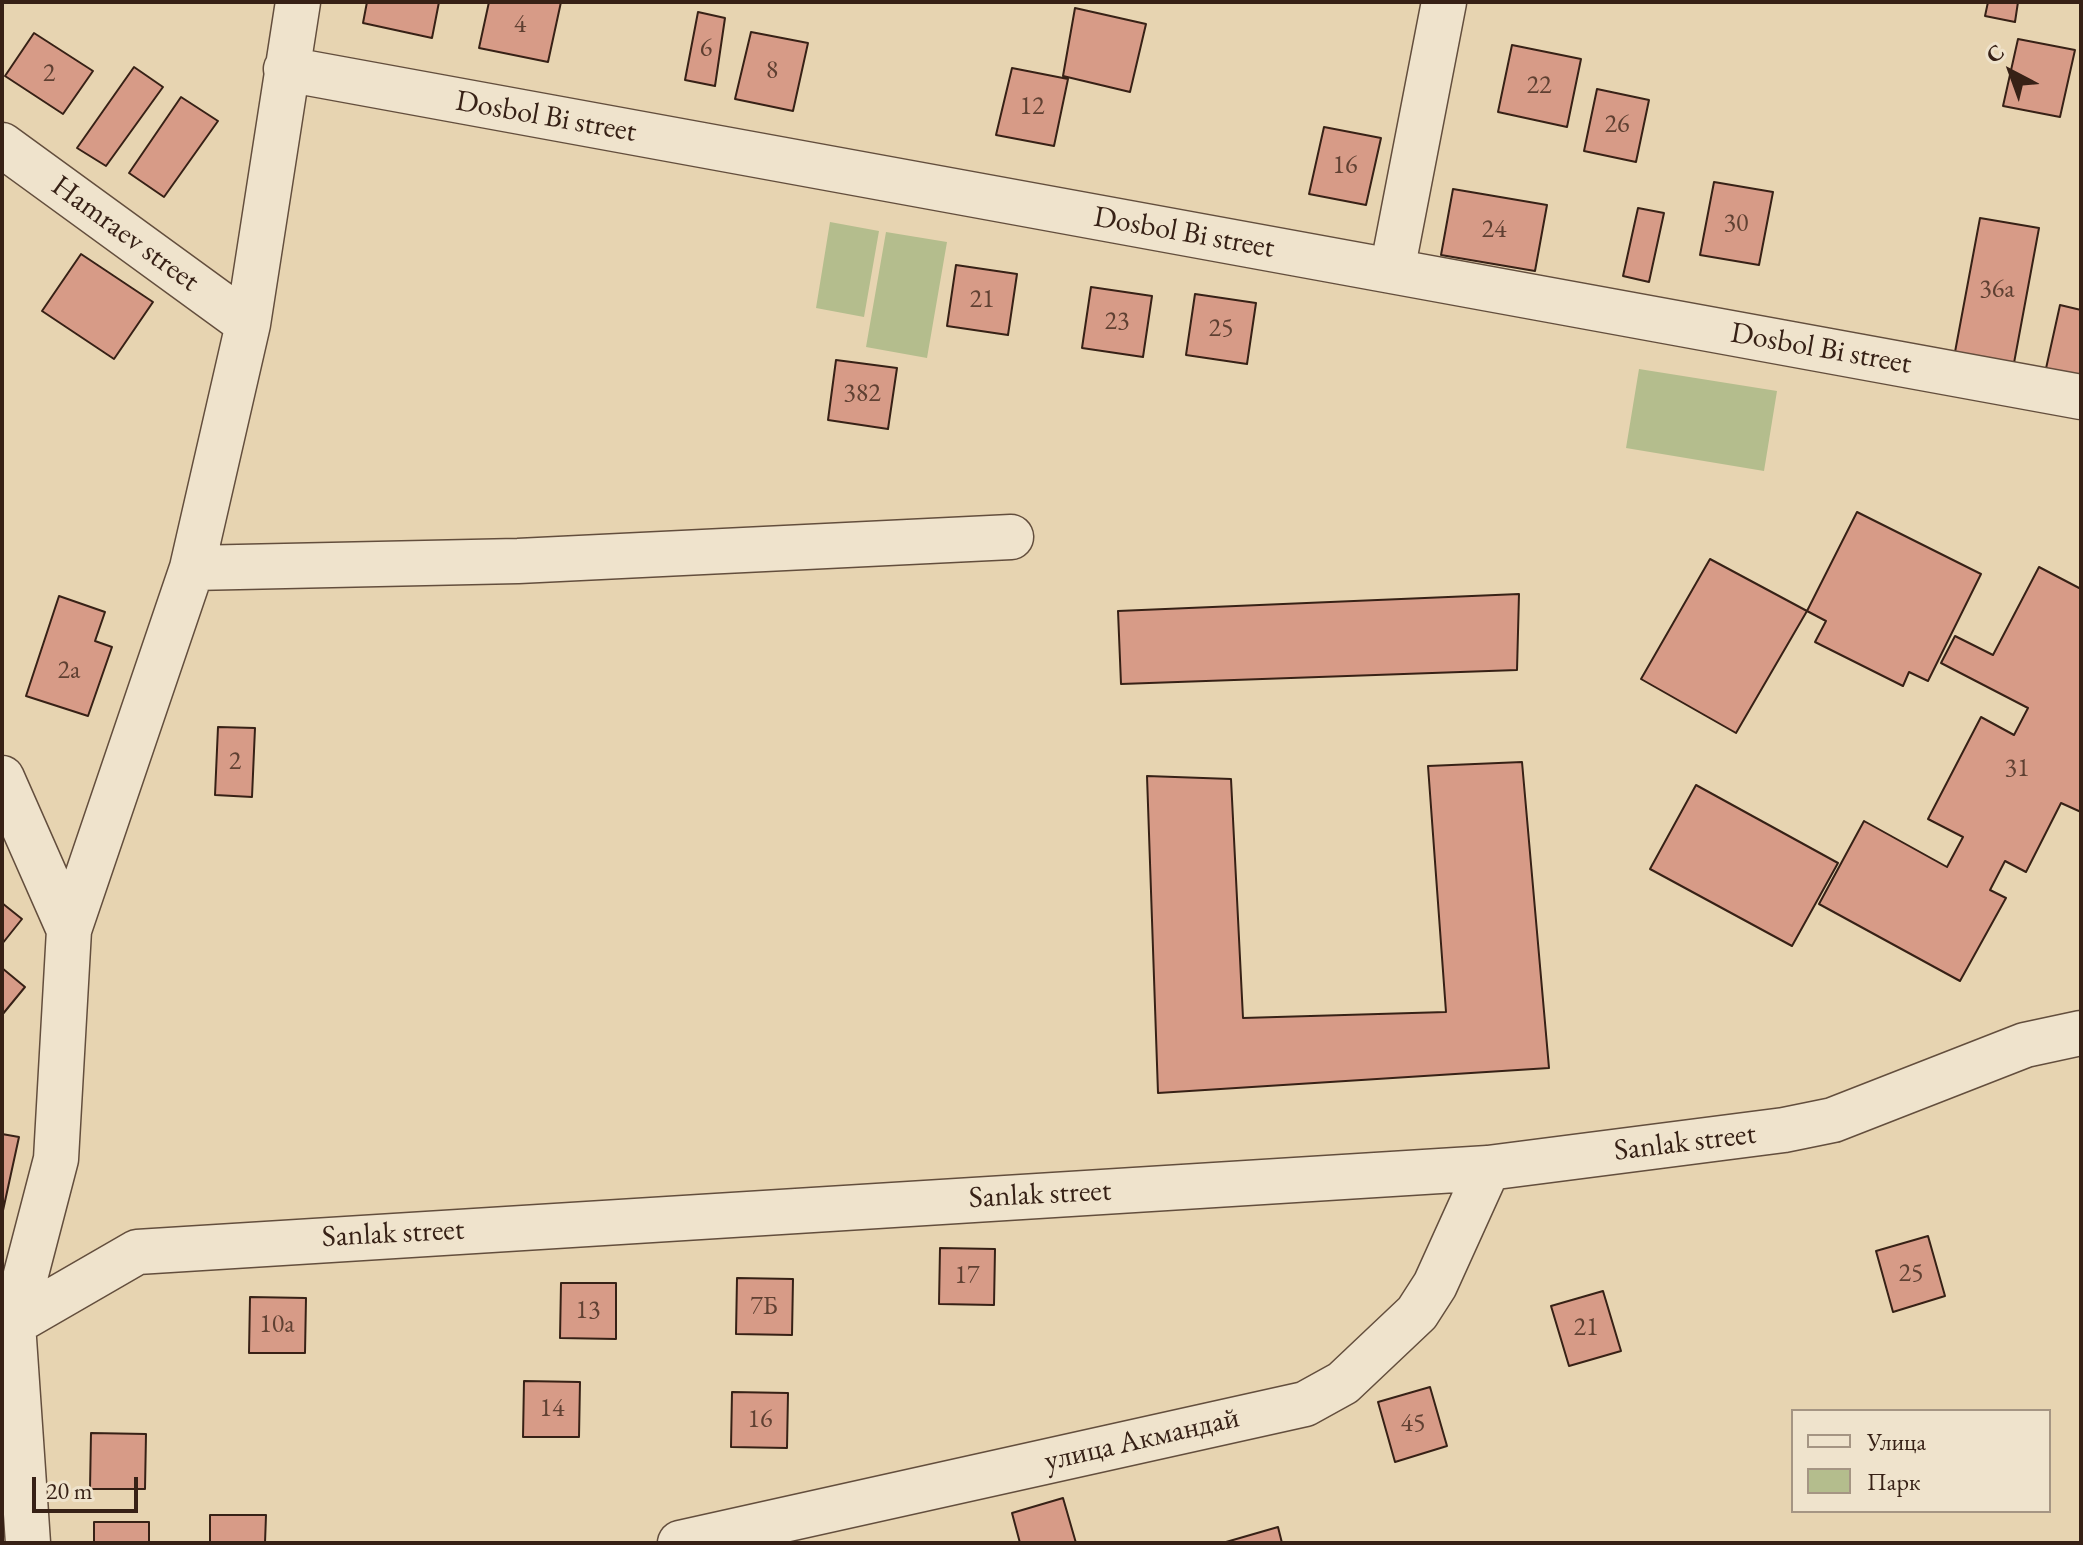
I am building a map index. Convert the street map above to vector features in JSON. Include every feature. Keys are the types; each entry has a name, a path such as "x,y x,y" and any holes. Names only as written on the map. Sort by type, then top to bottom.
{"street":[{"path":"28,1543 7,1327 56,1159 69,930 192,568 248,324 298,2"},
{"path":"1392,271 1444,2"},
{"name":"Dosbol Bi street","path":"286,69 2081,397"},
{"name":"Hamraev street","path":"2,145 248,324"},
{"path":"192,568 518,561 1011,537"},
{"path":"2,778 69,930"},
{"name":"Sanlak street","path":"7,1327 137,1252 165,1248 1488,1168 1784,1130 1833,1120 2025,1045 2081,1033"},
{"name":"улица Акмандай","path":"680,1543 1305,1404 1343,1383 1417,1313 1435,1285 1488,1168"}],"green space":[{"path":"830,222 879,231 864,317 816,308"},
{"path":"886,232 947,242 927,358 866,347"},
{"path":"1639,369 1777,391 1764,471 1626,448"}],"building":[{"path":"367,2 439,2 432,38 363,23"},
{"path":"489,2 561,2 548,62 479,48"},
{"path":"1988,2 2018,2 2015,22 1985,16"},
{"path":"1075,8 1146,24 1130,92 1063,76"},
{"path":"698,12 725,18 715,86 685,80"},
{"path":"751,32 808,43 793,111 735,99"},
{"path":"34,33 93,71 63,114 5,76"},
{"path":"2018,39 2075,50 2060,117 2003,106"},
{"path":"1512,45 1581,59 1567,127 1498,112"},
{"path":"134,67 163,87 106,166 77,148"},
{"path":"1012,68 1068,79 1054,146 996,135"},
{"path":"1597,89 1649,100 1636,162 1584,151"},
{"path":"181,97 218,121 164,197 129,173"},
{"path":"1324,127 1381,138 1366,205 1309,194"},
{"path":"1714,182 1773,192 1759,265 1700,255"},
{"path":"1453,189 1547,205 1535,271 1441,255"},
{"path":"1638,208 1664,213 1649,282 1623,276"},
{"path":"1980,218 2039,228 2014,363 1955,352"},
{"path":"81,254 153,302 114,359 42,311"},
{"path":"956,265 1017,274 1008,335 947,326"},
{"path":"1091,287 1152,296 1143,357 1082,348"},
{"path":"1195,294 1256,303 1247,364 1186,355"},
{"path":"2060,305 2081,310 2081,380 2045,373"},
{"path":"836,360 897,368 888,429 828,420"},
{"path":"1857,512 1981,574 1928,681 1909,672 1903,686 1815,642 1826,621 1807,611"},
{"path":"1710,559 1807,611 1736,733 1641,679"},
{"path":"2039,567 2081,589 2081,812 2061,803 2026,872 2005,861 1990,890 2006,898 1960,981 1819,904 1864,821 1947,867 1963,837 1928,819 1981,717 2014,735 2028,708 1941,663 1955,636 1993,655"},
{"path":"1519,594 1517,670 1121,684 1118,611"},
{"path":"59,596 105,612 95,641 112,647 88,716 26,696"},
{"path":"218,727 255,728 252,797 215,795"},
{"path":"1522,762 1549,1068 1158,1093 1147,776 1231,779 1243,1018 1446,1012 1428,766"},
{"path":"1696,785 1838,863 1792,946 1650,869"},
{"path":"2,903 22,919 2,944"},
{"path":"2,968 25,987 2,1015"},
{"path":"2,1134 19,1137 2,1215"},
{"path":"1928,1236 1945,1296 1893,1312 1876,1251"},
{"path":"940,1248 995,1249 994,1305 939,1304"},
{"path":"737,1278 793,1279 792,1335 736,1334"},
{"path":"561,1283 616,1283 616,1339 560,1338"},
{"path":"1603,1291 1621,1351 1569,1366 1551,1306"},
{"path":"250,1297 306,1298 305,1353 249,1353"},
{"path":"524,1381 580,1382 579,1437 523,1437"},
{"path":"1430,1387 1447,1446 1395,1462 1378,1402"},
{"path":"732,1392 788,1393 787,1448 731,1447"},
{"path":"91,1433 146,1434 145,1489 90,1489"},
{"path":"1063,1498 1076,1543 1020,1543 1012,1513"},
{"path":"210,1515 266,1515 265,1543 210,1543"},
{"path":"94,1522 149,1522 149,1543 94,1543"},
{"path":"1278,1527 1282,1543 1226,1543 1226,1542"}]}
